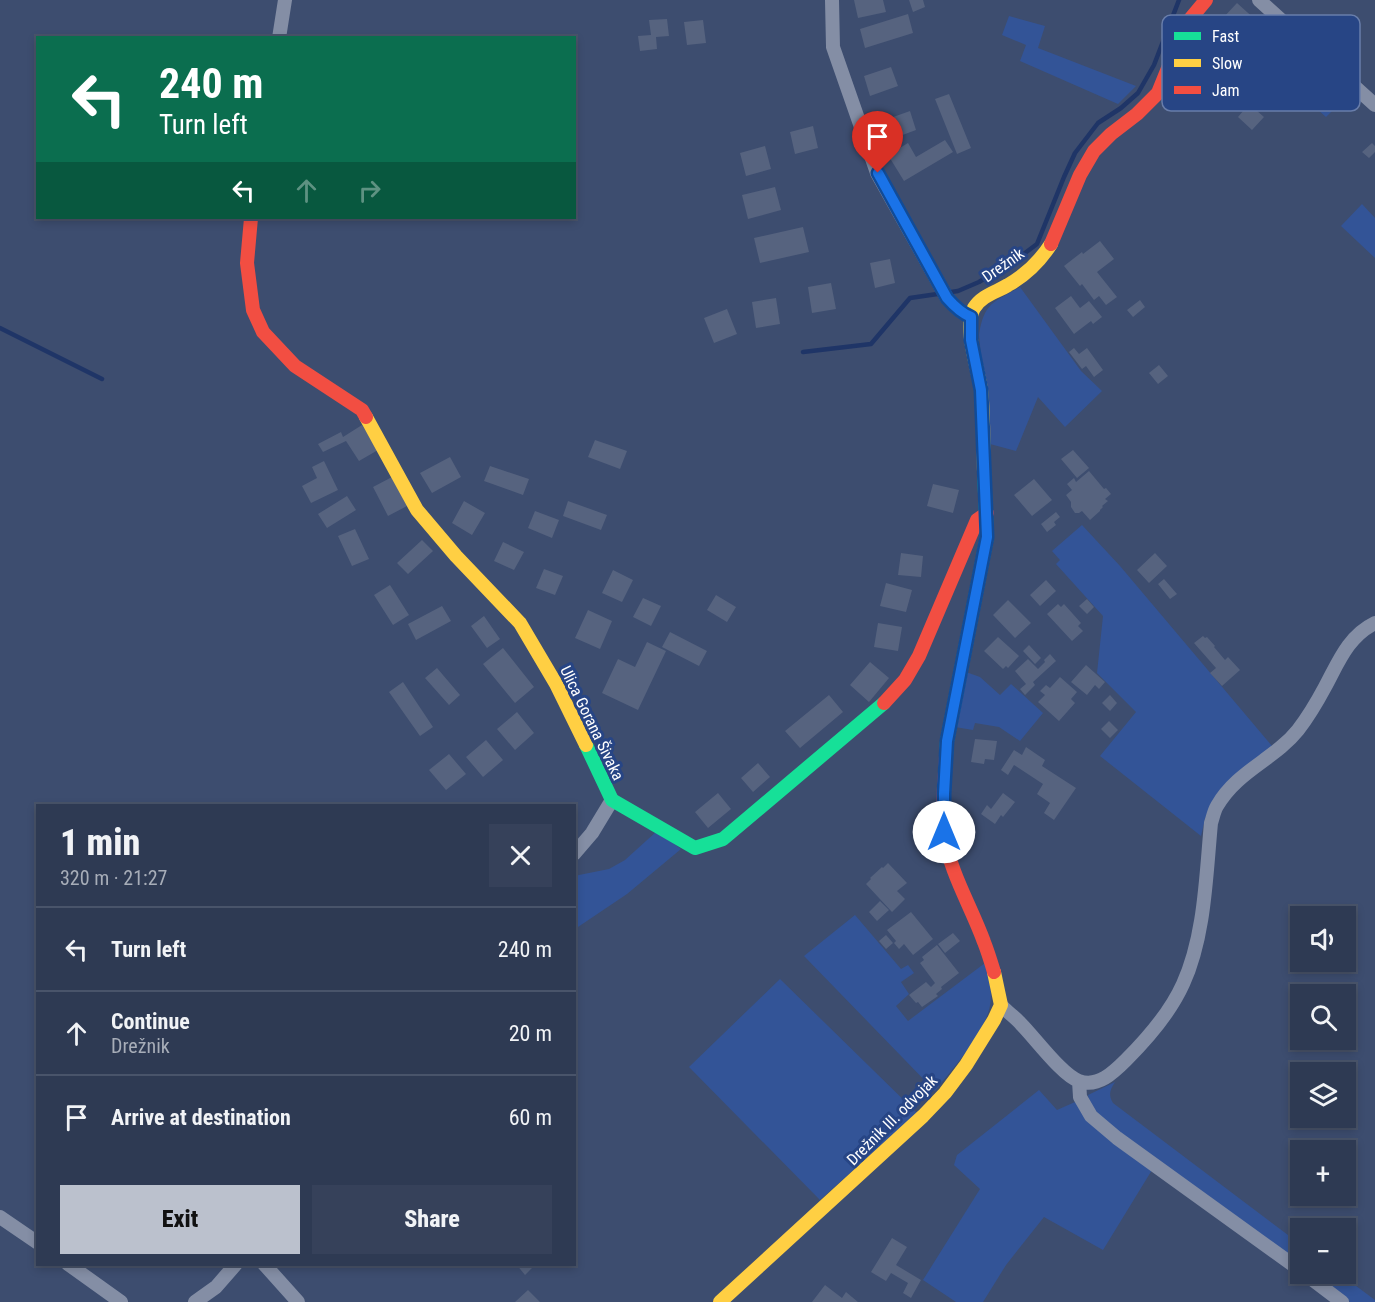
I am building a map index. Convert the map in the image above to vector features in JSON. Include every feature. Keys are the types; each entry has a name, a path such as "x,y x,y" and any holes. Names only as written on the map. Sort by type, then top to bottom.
{"street":[{"path":"279,36 285,0"},
{"path":"832,0 833,46 878,173 947,298 963,314 971,317 971,340 981,390 987,537 947,741 944,832 948,852 984,941 995,975 1001,1005 1069,1075 1079,1081 1089,1083 1100,1081 1116,1070 1144,1041 1169,1009 1183,985 1197,944 1211,823 1216,807 1233,785 1296,733 1347,648 1357,634 1375,622"},
{"name":"Drežnik","path":"1194,15 1206,0"},
{"path":"1259,0 1276,15"},
{"name":"Drežnik","path":"971,317 974,308 983,298 1009,285 1026,273 1041,257 1052,242 1080,175 1094,151 1158,93 1162,83"},
{"path":"1360,91 1375,105"},
{"name":"Ulica Gorana Šivaka","path":"251,219 247,263 253,310 263,332 295,366 362,410 417,510 456,556 520,623 556,684 612,801 695,848 723,839 883,705 905,680 920,656 977,520 987,513"},
{"path":"576,852 592,833 612,801"},
{"name":"Drežnik III. odvojak","path":"720,1302 923,1116 945,1093 989,1029 1001,1005"},
{"path":"1079,1081 1080,1097 1091,1116 1117,1138 1290,1263"},
{"path":"0,1217 36,1242"},
{"path":"71,1266 121,1302"},
{"path":"195,1302 216,1287 234,1266"},
{"path":"266,1266 298,1302"},
{"path":"1318,1284 1342,1302"}],"shaded area":[{"path":"1009,16 1045,26 1038,48 1136,86 1118,104 1020,61 1026,45 1002,35"},
{"path":"1319,111 1332,111 1326,117"},
{"path":"1362,204 1375,218 1375,258 1341,226"},
{"path":"1020,287 1081,371 1102,391 1065,427 1038,397 1016,451 990,444 979,335 987,309 997,300"},
{"path":"1082,525 1120,566 1272,746 1210,807 1201,836 1100,756 1136,712 1097,673 1103,616 1056,564 1060,560 1052,551"},
{"path":"966,672 980,677 1000,695 1011,684 1043,713 1020,741 999,727 975,723 973,730 955,727"},
{"path":"657,831 681,849 627,894 576,928 576,876 609,869 625,860"},
{"path":"855,915 901,969 908,965 914,973 901,982 909,994 896,1006 908,1021 985,963 991,995 990,1007 985,1020 970,1046 935,1091 804,956"},
{"path":"780,979 917,1113 820,1200 689,1067"},
{"path":"1115,1082 1110,1092 1113,1103 1290,1236 1290,1256 1119,1132 1100,1116 1089,1101 1088,1095"},
{"path":"1039,1090 1057,1110 1075,1102 1091,1122 1152,1170 1103,1250 1044,1217 1006,1265 983,1302 956,1302 923,1280 980,1189 954,1165 957,1155"},
{"path":"1326,1284 1353,1284 1375,1300 1375,1302 1350,1302"}],"building":[{"path":"854,0 883,0 886,12 858,18"},
{"path":"909,0 923,0 925,7 913,12"},
{"path":"1237,3 1250,15 1226,15"},
{"path":"908,14 913,33 865,48 860,29"},
{"path":"667,19 669,36 656,37 657,49 640,51 638,36 651,35 649,20"},
{"path":"703,20 706,43 687,45 684,22"},
{"path":"891,67 898,86 870,96 864,76"},
{"path":"949,94 971,148 957,154 935,99"},
{"path":"910,111 916,130 889,140 882,121"},
{"path":"1243,111 1257,111 1264,117 1252,130 1238,117"},
{"path":"813,126 818,148 795,154 790,132"},
{"path":"945,140 953,152 904,181 888,155 908,143 916,157"},
{"path":"1372,143 1375,146 1375,152 1369,158 1362,152"},
{"path":"765,146 771,169 746,176 740,153"},
{"path":"775,187 781,210 748,219 742,195"},
{"path":"803,227 809,252 760,263 754,238"},
{"path":"1100,241 1114,259 1097,272 1117,297 1106,305 1099,296 1094,300 1064,266"},
{"path":"890,259 895,283 875,288 870,263"},
{"path":"831,283 836,309 812,313 808,287"},
{"path":"1071,296 1080,308 1089,301 1102,317 1093,324 1091,321 1074,334 1055,308"},
{"path":"776,298 780,324 756,328 752,302"},
{"path":"1140,300 1145,307 1133,317 1127,310"},
{"path":"727,309 737,334 714,343 704,318"},
{"path":"1074,348 1079,354 1087,348 1103,370 1094,377 1086,366 1082,369 1069,352"},
{"path":"1159,365 1168,376 1158,384 1149,373"},
{"path":"362,425 378,450 359,461 346,441 323,452 318,444 341,432 343,437"},
{"path":"595,440 627,451 620,469 588,457"},
{"path":"1073,450 1089,468 1077,478 1061,459"},
{"path":"450,457 461,477 432,493 420,473"},
{"path":"324,461 338,490 311,503 302,486 317,478 312,467"},
{"path":"490,466 529,479 523,495 484,481"},
{"path":"1089,471 1111,494 1105,499 1108,501 1100,511 1090,520 1082,511 1075,513 1066,495 1072,490 1067,484 1074,478 1076,482"},
{"path":"392,477 407,506 388,516 373,487"},
{"path":"1034,479 1052,500 1032,516 1014,495"},
{"path":"933,484 959,490 953,513 927,506"},
{"path":"347,496 356,510 327,528 318,514"},
{"path":"464,501 485,513 472,535 452,523"},
{"path":"568,501 607,515 601,530 563,516"},
{"path":"535,511 559,520 552,538 528,528"},
{"path":"1056,512 1060,517 1054,522 1056,525 1047,532 1041,524"},
{"path":"355,529 369,559 352,566 338,536"},
{"path":"422,540 433,551 408,574 397,563"},
{"path":"503,542 524,552 514,570 494,561"},
{"path":"901,553 923,556 921,577 898,575"},
{"path":"1155,553 1167,566 1149,583 1137,570"},
{"path":"544,569 563,576 555,595 536,588"},
{"path":"613,570 633,580 622,602 602,593"},
{"path":"1164,579 1177,594 1170,599 1158,584"},
{"path":"1046,580 1056,591 1040,606 1030,595"},
{"path":"886,583 912,590 906,612 880,606"},
{"path":"390,585 409,615 393,625 374,595"},
{"path":"716,595 736,607 727,622 707,610"},
{"path":"643,598 661,606 651,626 633,617"},
{"path":"1087,599 1094,607 1087,614 1079,606"},
{"path":"1008,600 1031,623 1015,638 993,615"},
{"path":"1058,604 1061,607 1064,604 1081,623 1078,626 1083,631 1072,641 1047,614"},
{"path":"442,606 451,621 416,640 408,624"},
{"path":"588,610 612,621 600,649 575,638"},
{"path":"484,616 500,639 487,648 471,626"},
{"path":"878,623 902,627 898,651 874,647"},
{"path":"670,632 707,651 699,666 662,647"},
{"path":"1203,636 1207,637 1225,660 1228,657 1240,670 1222,686 1210,673 1216,668 1194,643"},
{"path":"998,637 1019,656 1008,668 1006,666 1003,669 984,651"},
{"path":"647,642 666,651 638,710 602,693 618,659 635,667"},
{"path":"1029,645 1041,658 1035,664 1023,651"},
{"path":"503,648 534,687 515,703 483,664"},
{"path":"1050,654 1056,661 1033,682 1035,685 1025,695 1020,689 1026,684 1015,671 1028,659 1038,669"},
{"path":"870,662 889,678 869,702 850,685"},
{"path":"1086,665 1105,682 1099,689 1095,685 1087,695 1071,682"},
{"path":"437,668 460,695 449,705 425,678"},
{"path":"1060,677 1077,692 1071,699 1075,703 1059,721 1038,702 1045,695 1040,691 1046,685 1050,688"},
{"path":"403,682 433,727 420,736 389,692"},
{"path":"829,695 843,712 800,748 785,731"},
{"path":"1110,695 1117,703 1110,711 1102,703"},
{"path":"517,712 534,733 515,750 497,729"},
{"path":"1109,721 1118,730 1110,738 1101,729"},
{"path":"975,739 997,741 994,760 985,759 984,764 971,762"},
{"path":"486,740 503,760 483,777 466,757"},
{"path":"1026,747 1045,760 1042,766 1076,788 1054,820 1044,813 1050,803 1037,794 1043,784 1014,765 1008,775 1001,770 1014,750 1022,755"},
{"path":"449,754 466,774 446,790 429,770"},
{"path":"758,763 770,777 753,792 741,778"},
{"path":"718,793 731,809 708,828 695,812"},
{"path":"1003,793 1015,802 995,824 981,814 987,805 991,809"},
{"path":"888,863 907,883 897,891 905,899 892,912 866,884"},
{"path":"880,901 889,910 877,921 869,912"},
{"path":"911,912 933,939 913,955 904,944 899,949 887,930"},
{"path":"953,933 960,941 945,953 938,944"},
{"path":"886,935 893,943 886,949 879,941"},
{"path":"937,945 959,973 941,987 942,989 936,994 938,996 922,1007 909,995 926,982 931,987 935,983 920,963 924,960 922,957"},
{"path":"892,1238 907,1247 896,1265 921,1280 911,1298 903,1293 908,1283 891,1273 886,1281 871,1272"},
{"path":"518,1266 532,1268 525,1275"},
{"path":"825,1285 842,1298 846,1292 858,1302 812,1302"},
{"path":"528,1290 540,1302 515,1302"}],"waterway":[{"path":"1173,15 1179,0"},
{"path":"803,352 871,344 910,298 958,291 979,282 1037,244 1075,153 1098,123 1138,93 1154,65 1162,44"},
{"path":"0,328 102,379"}],"traffic: fast":[{"path":"946,755 987,537 984,472"},
{"path":"586,745 612,800 695,848 723,839 884,703"}],"traffic: slow":[{"path":"984,472 982,399 972,348 971,316 981,300 1027,272 1051,244"},
{"path":"366,417 417,510 456,556 520,623 556,684 586,745"},
{"path":"720,1302 923,1116 945,1093 966,1065 1001,1005 994,972"}],"traffic: jam":[{"path":"1194,15 1206,0"},
{"path":"1051,244 1080,175 1094,151 1137,114 1158,93 1162,83"},
{"path":"251,219 247,263 253,310 263,332 295,366 362,410 366,417"},
{"path":"884,703 905,680 919,656 977,520 987,513"},
{"path":"946,755 943,815 947,848 994,972"}],"route":[{"path":"878,173 947,298 963,314 971,317 971,340 981,390 987,537 947,741 944,832"}]}
